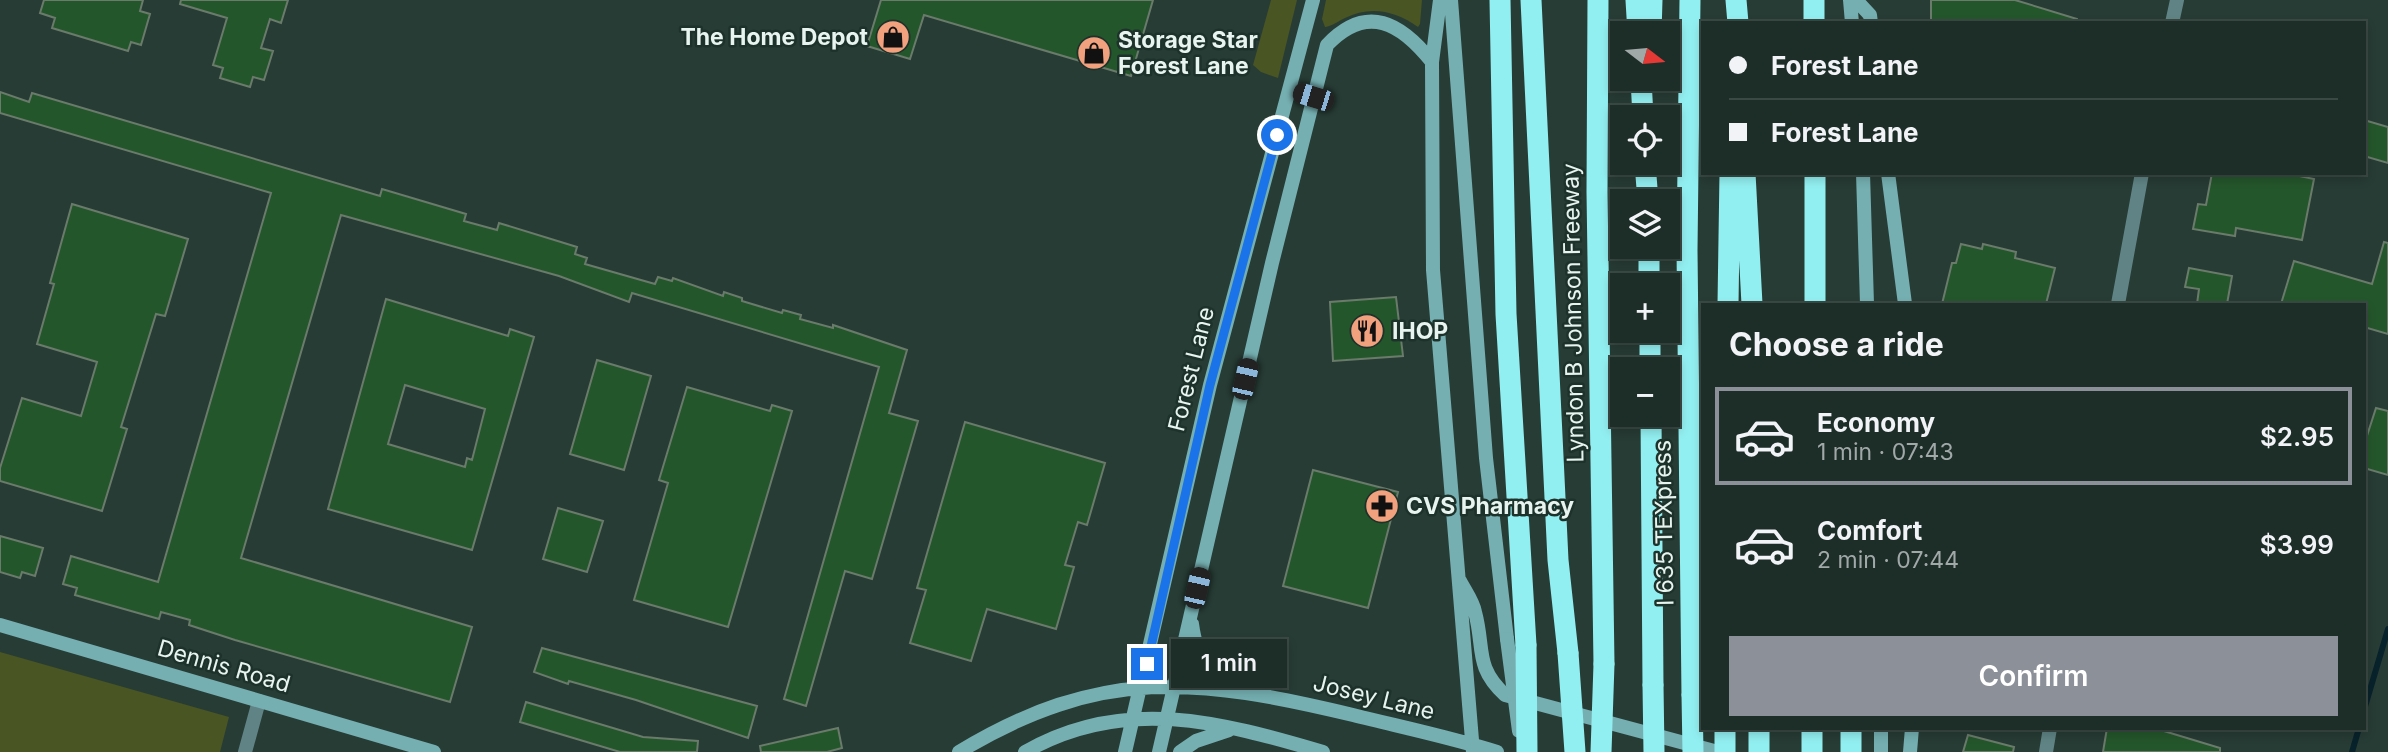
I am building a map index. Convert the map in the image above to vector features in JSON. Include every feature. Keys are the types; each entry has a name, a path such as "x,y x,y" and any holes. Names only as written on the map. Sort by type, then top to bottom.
{"highway":[{"path":"1500,0 1506,314 1517,642 1527,752"},
{"path":"1531,0 1558,560 1575,752"},
{"name":"Lyndon B Johnson Freeway","path":"1598,0 1597,192 1604,664 1601,752"},
{"path":"1636,0 1637,21"},
{"path":"1651,21 1652,0"},
{"name":"I 635 TEXpress","path":"1690,0 1687,250 1693,752"},
{"path":"1735,0 1735,21"},
{"path":"1814,0 1814,21"},
{"path":"1728,303 1730,175"},
{"path":"1745,175 1752,303"},
{"path":"1815,175 1815,303"},
{"path":"1816,243 1828,303"},
{"name":"I 635 TEXpress","path":"1651,427 1654,752"},
{"path":"1725,730 1725,752"},
{"path":"1759,730 1759,752"},
{"path":"1812,730 1812,752"}],"main road":[{"name":"Forest Lane","path":"1125,752 1207,397 1313,0"},
{"path":"1440,0 1432,62 1433,270 1473,748"},
{"path":"1451,0 1486,458 1517,642 1521,752"},
{"path":"1850,0 1852,21"},
{"path":"1856,0 1870,15 1871,21"},
{"path":"1159,752 1327,45 1340,32 1356,23 1387,23 1402,30 1432,62"},
{"path":"1289,90 1313,97"},
{"path":"1863,175 1867,303"},
{"path":"1888,175 1905,303"},
{"path":"1458,577 1475,610 1482,661 1489,680 1505,695 1718,752"},
{"path":"1191,615 1199,657 1219,675 1246,692"},
{"name":"Dennis Road","path":"0,625 434,752"},
{"name":"Josey Lane","path":"959,752 1031,713 1105,692 1142,686 1246,692 1497,752"},
{"path":"1025,752 1071,732 1134,717 1233,728 1324,752"},
{"path":"1180,752 1196,741 1233,728"},
{"path":"1911,752 1912,730"},
{"path":"1881,752 1882,732"}],"street":[{"path":"2172,21 2177,0"},
{"path":"2118,303 2142,175"},
{"path":"245,752 259,701"},
{"path":"2046,752 2050,730"}],"green space":[{"path":"1271,0 1297,0 1278,78 1261,72 1253,65"},
{"path":"1326,0 1422,0 1420,24 1418,27 1401,17 1373,11 1354,14 1325,27 1322,19"},
{"path":"0,652 229,717 220,752 0,752"}],"building":[{"path":"44,0 143,0 140,11 150,14 141,45 131,42 128,51 52,28 55,18 40,13"},
{"path":"181,0 288,0 281,23 270,19 261,48 273,51 264,80 253,77 250,87 220,78 223,68 213,65 227,18 180,4"},
{"name":"Storage Star Forest Lane","path":"881,0 1153,0 1131,76 924,15 910,59 867,46"},
{"path":"1931,0 2015,0 2077,19 2077,21 1931,21"},
{"path":"0,92 29,102 32,93 380,196 382,189 466,214 464,221 497,230 499,223 577,247 575,254 587,258 585,264 655,284 658,277 672,281 673,278 723,296 724,292 742,298 742,301 782,313 783,310 801,315 800,319 833,328 833,325 907,350 889,413 918,421 872,579 845,571 806,706 784,699 879,367 632,293 629,302 559,276 341,215 241,558 472,627 450,702 235,640 189,625 190,620 161,612 159,619 75,595 77,588 63,584 71,556 158,582 271,193 0,113"},
{"path":"2366,121 2388,127 2388,163 2366,157"},
{"path":"2212,175 2295,175 2314,179 2302,240 2236,228 2235,236 2193,229 2198,204 2206,205"},
{"path":"72,204 188,239 165,316 156,314 121,427 127,429 102,511 0,481 0,468 22,398 81,416 97,362 37,344 54,284 50,283"},
{"path":"2384,242 2388,243 2388,334 2366,328 2366,303 2281,303 2294,261 2372,284"},
{"path":"1961,244 1982,249 1983,244 2016,252 2015,258 2055,268 2046,303 1942,303 1952,263 1956,263"},
{"path":"2189,268 2232,276 2227,303 2197,303 2199,289 2185,287"},
{"name":"IHOP","path":"1396,297 1403,356 1333,361 1330,302"},
{"path":"386,299 508,336 510,329 534,337 472,550 328,509","holes":["405,385 485,409 472,460 467,458 465,467 388,444"]},
{"path":"597,360 651,376 624,470 570,454"},
{"path":"687,387 770,411 772,405 792,411 728,627 634,600 668,483 659,480"},
{"path":"2376,408 2388,411 2388,475 2366,469 2366,439"},
{"path":"965,422 1105,463 1087,525 1078,522 1065,565 1074,567 1056,629 987,609 971,661 910,643 926,590 917,588"},
{"name":"CVS Pharmacy","path":"1313,470 1398,492 1368,608 1283,586"},
{"path":"558,508 603,521 587,572 543,559"},
{"path":"0,536 43,548 35,576 22,572 20,578 0,572"},
{"path":"542,648 757,706 748,738 636,700 569,681 568,684 534,672"},
{"path":"526,702 643,737 698,741 697,752 620,752 520,722"},
{"path":"838,728 842,748 827,752 761,752 760,746"},
{"path":"2107,730 2161,730 2220,748 2220,752 2103,752"},
{"path":"1968,735 2014,747 2013,752 1963,752"}],"waterway":[{"path":"2366,703 2388,629"},
{"path":"2352,752 2358,730"}],"place":[{"name":"The Home Depot","path":"893,37"},
{"name":"Storage Star Forest Lane","path":"1094,53"},
{"name":"IHOP","path":"1367,331"},
{"name":"CVS Pharmacy","path":"1382,506"}],"route":[{"path":"1147,664 1210,385 1277,135"}]}
